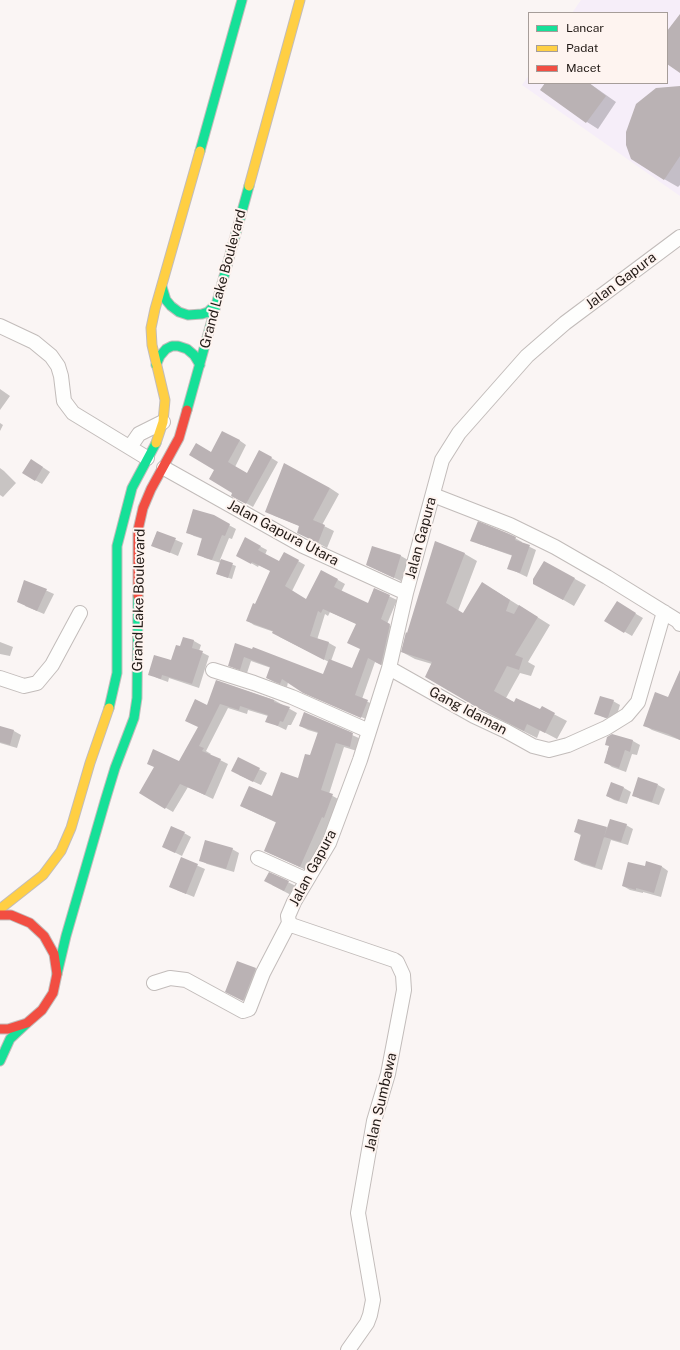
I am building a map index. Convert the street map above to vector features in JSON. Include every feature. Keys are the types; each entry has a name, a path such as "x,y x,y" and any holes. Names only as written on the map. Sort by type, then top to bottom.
{"street":[{"name":"Grand Lake Boulevard","path":"0,908 43,875 61,851 71,828 90,763 110,705 117,673 117,546 132,488 156,442 163,422 165,400 152,345 151,328 242,0"},
{"name":"Grand Lake Boulevard","path":"27,1023 42,1010 53,993 66,936 105,801 115,768 134,718 137,698 138,530 143,508 151,489 164,468 179,438 300,0"},
{"name":"Jalan Gapura","path":"154,983 170,978 186,980 243,1011 249,1009 263,973 289,923 288,916 294,902 329,843 360,760 389,668 406,593 442,460 459,433 527,356 565,323 680,237"},
{"path":"162,287 166,300 170,306 179,312 188,315 208,312 216,304"},
{"path":"0,326 34,342 51,356 58,366 64,401 73,414 147,458"},
{"path":"156,365 160,356 166,349 172,346 187,349 194,355 200,365"},
{"path":"130,447 139,434 163,422"},
{"name":"Jalan Gapura Utara","path":"164,468 303,546 406,593"},
{"path":"433,494 510,524 607,577 679,621"},
{"name":"Gang Idaman","path":"389,668 474,716 533,746 549,750 568,745 606,728 627,715 638,702 664,612"},
{"path":"0,678 24,686 37,683 52,665 80,613"},
{"path":"213,670 292,697 369,731"},
{"path":"258,858 307,880"},
{"path":"0,915 11,915 30,923 44,936 54,954 57,974"},
{"name":"Jalan Sumbawa","path":"289,923 394,960 397,962 403,974 404,990 401,1006 388,1074 374,1121 358,1213 373,1300 367,1323 348,1350"},
{"path":"0,1029 8,1029 27,1023"},
{"path":"0,1060 10,1039 27,1023"}],"shaded area":[{"path":"581,0 680,0 680,196 522,85 528,76 528,84 668,84 668,12 573,12"}],"building":[{"path":"680,14 680,73 668,65 668,30"},
{"path":"544,84 590,84 606,96 586,123 540,90"},
{"path":"680,86 680,156 664,180 631,159 626,145 626,132 636,104 656,88"},
{"path":"222,431 240,440 228,462 247,473 259,450 272,457 246,504 231,496 232,493 209,479 214,470 189,455 196,443 211,452"},
{"path":"31,459 43,467 35,481 22,473"},
{"path":"284,463 330,488 313,520 325,525 318,543 297,533 299,526 265,512"},
{"path":"193,509 214,515 230,524 225,536 222,535 212,560 197,555 202,538 186,533"},
{"path":"478,521 516,537 515,540 530,545 520,573 507,569 512,555 470,541"},
{"path":"157,531 176,538 170,553 151,546"},
{"path":"245,537 261,546 258,550 279,561 284,552 299,560 285,586 306,599 321,570 338,579 334,587 368,603 374,588 390,595 381,619 390,624 381,665 368,658 355,695 368,700 361,718 303,693 282,679 280,684 266,678 270,667 244,657 240,670 228,666 235,643 252,649 253,647 323,674 329,659 352,668 360,649 347,643 356,624 323,609 321,613 318,611 310,636 329,642 324,660 272,633 273,631 246,621 253,603 255,604 270,571 252,562 251,564 236,556"},
{"path":"435,541 465,553 446,603 463,613 482,582 510,600 506,611 514,614 519,605 538,617 515,655 523,658 519,670 507,666 494,691 514,702 516,698 540,709 542,706 555,713 545,733 527,724 524,731 478,708 425,677 432,662 401,652"},
{"path":"372,546 401,555 394,578 366,565"},
{"path":"221,559 233,563 228,578 216,574"},
{"path":"544,561 575,578 563,600 533,584 533,579"},
{"path":"24,580 47,589 37,611 17,602"},
{"path":"617,601 636,613 624,633 604,621"},
{"path":"183,637 194,640 192,648 203,651 192,684 162,675 161,679 148,675 154,655 171,660 176,645 180,646"},
{"path":"680,670 680,740 668,734 643,726 655,692 668,697"},
{"path":"216,680 290,707 283,722 280,721 278,726 265,722 268,715 240,706 239,710 220,704 199,746 204,748 202,751 221,759 205,795 180,784 165,809 139,793 154,767 147,764 153,749 179,761 198,727 185,721 195,699 207,705"},
{"path":"600,696 614,700 608,717 606,718 594,714"},
{"path":"304,712 353,733 350,747 336,743 321,790 333,794 324,818 322,817 300,867 264,851 276,822 240,806 249,786 272,796 281,772 298,778 305,754 310,755 318,732 299,726"},
{"path":"0,726 14,730 10,745 0,742"},
{"path":"612,734 633,740 630,752 625,750 619,768 604,763 609,746 605,745 607,737"},
{"path":"238,757 260,768 253,782 231,771"},
{"path":"638,777 658,784 652,802 632,796"},
{"path":"611,782 624,787 619,801 606,796"},
{"path":"578,819 607,827 595,867 574,860 581,834 574,832"},
{"path":"610,819 627,824 621,842 604,837"},
{"path":"171,826 185,832 175,853 162,847"},
{"path":"205,840 233,848 226,869 199,861"},
{"path":"181,857 198,864 186,894 169,887"},
{"path":"646,861 662,866 654,893 622,886 628,862 645,866"},
{"path":"269,872 289,881 284,891 264,881"},
{"path":"237,961 256,968 243,1001 225,992"}],"traffic: fast":[{"path":"200,151 242,0"},
{"path":"187,410 249,186"},
{"path":"162,287 166,300 171,306 179,312 188,315 208,312 216,304"},
{"path":"156,365 160,356 166,349 172,346 187,349 194,355 200,365"},
{"path":"109,708 117,673 117,546 132,488 156,443"},
{"path":"57,974 66,936 105,801 115,768 134,718 137,698 138,596"},
{"path":"0,1061 10,1039 26,1024"}],"traffic: slow":[{"path":"249,186 300,0"},
{"path":"156,443 163,422 165,400 152,345 151,328 155,309 200,151"},
{"path":"0,909 43,875 61,851 71,828 90,763 109,708"}],"traffic: jam":[{"path":"138,596 138,530 143,508 151,489 179,438 187,410"},
{"path":"0,915 11,915 30,923 44,936 54,954 57,974 53,993 42,1010 27,1023 8,1029 0,1029"}]}
